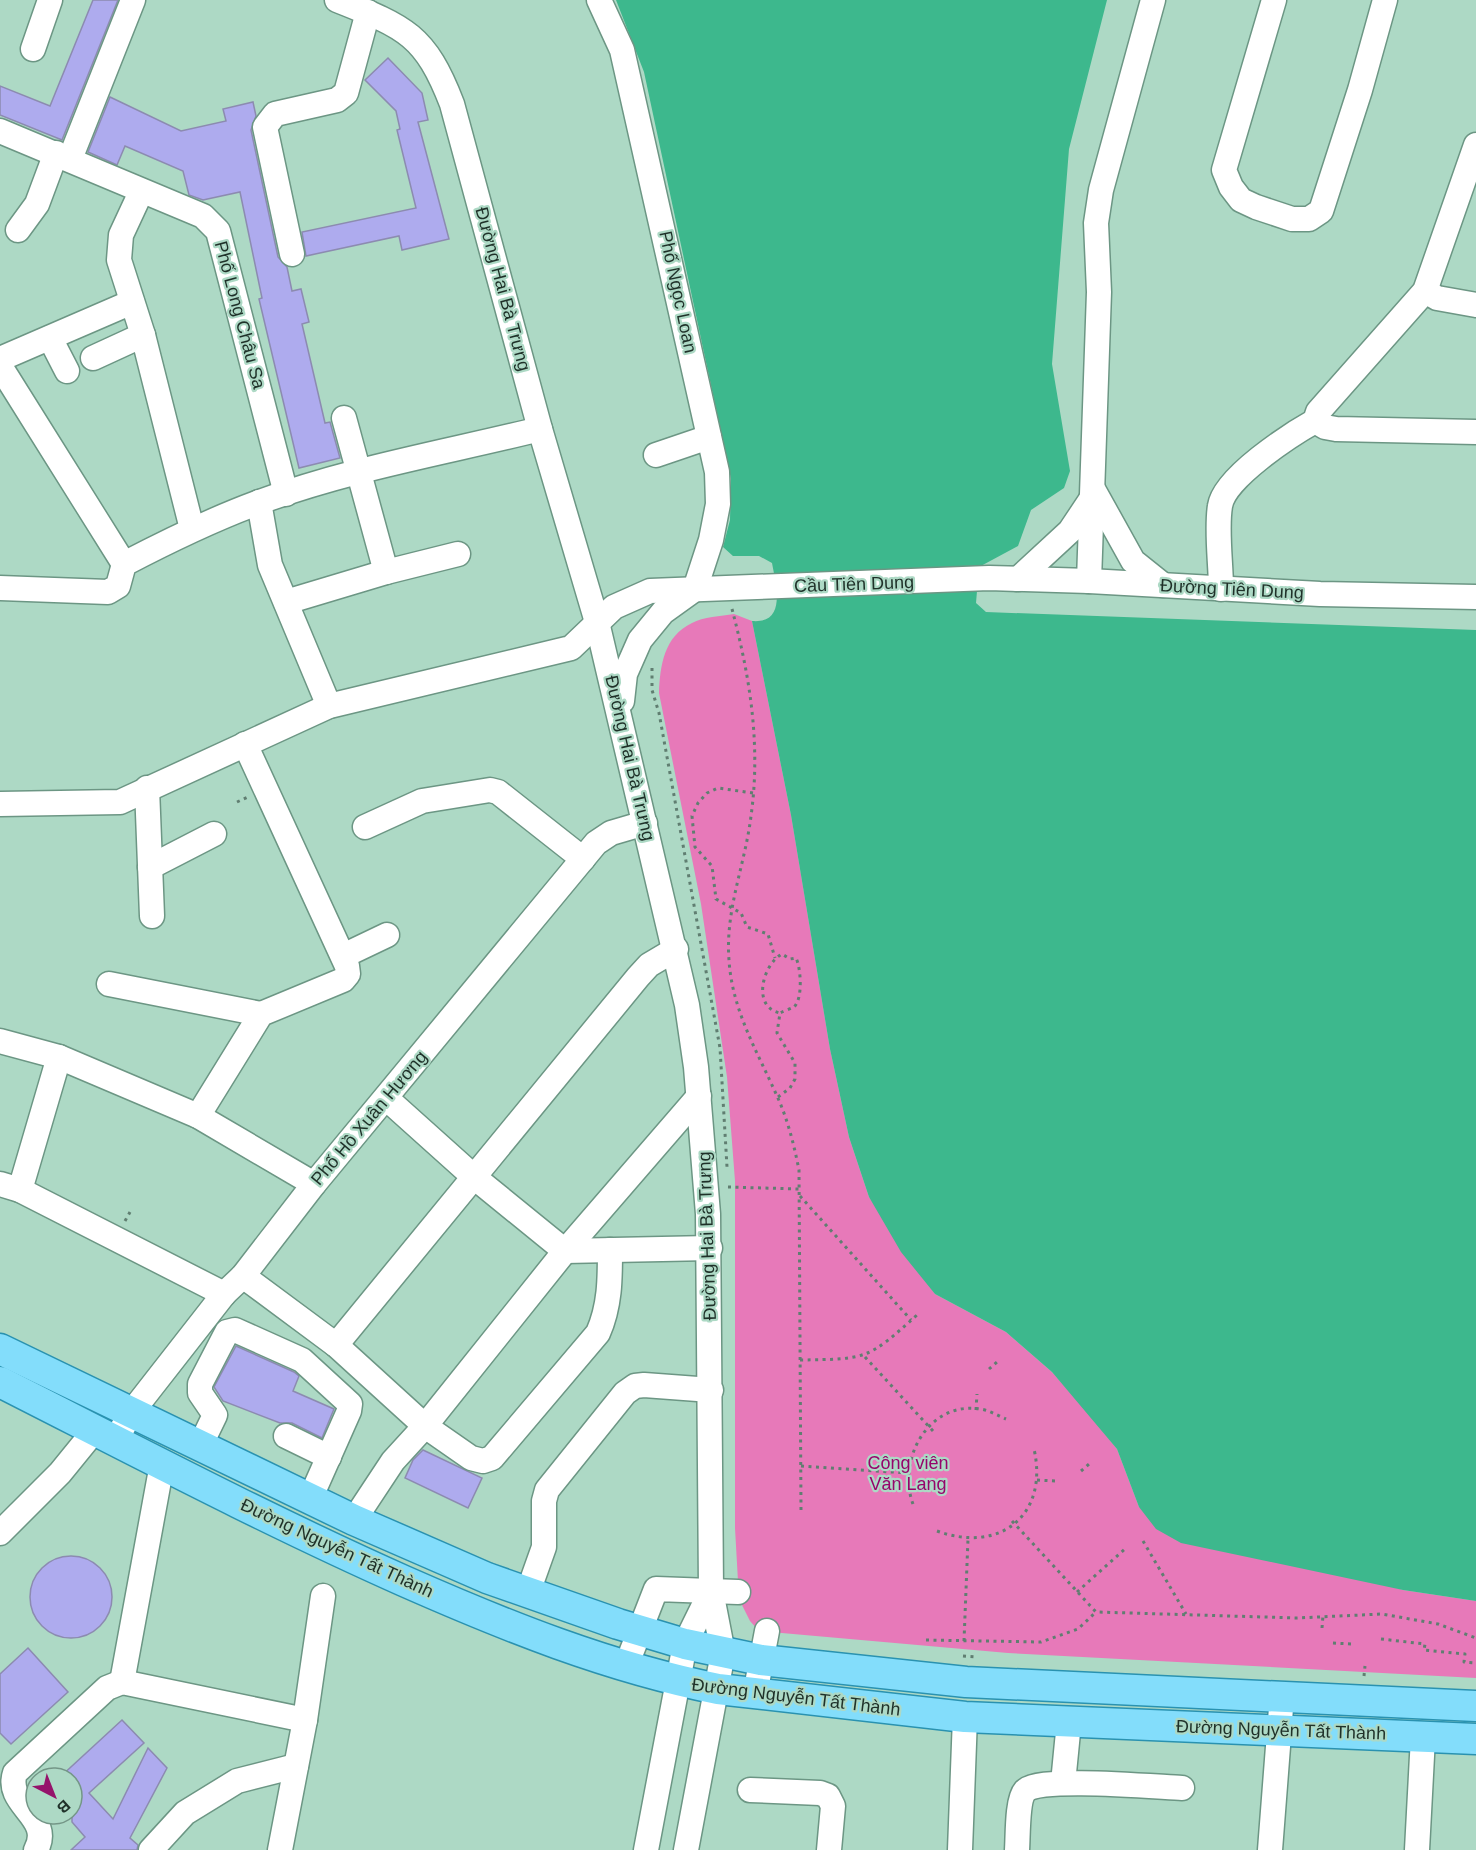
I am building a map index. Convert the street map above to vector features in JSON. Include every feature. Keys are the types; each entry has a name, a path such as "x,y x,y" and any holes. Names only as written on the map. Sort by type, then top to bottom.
{"main road":[{"name":"Đường Nguyễn Tất Thành","path":"0,1349 354,1520 528,1592 640,1630 723,1653 764,1645 966,1682 1282,1695 1476,1706"},
{"name":"Đường Nguyễn Tất Thành","path":"0,1382 335,1550 477,1613 568,1648 677,1681 755,1694 966,1717 1476,1739"}],"street":[{"path":"33,49 50,0"},
{"path":"18,230 37,204 63,156 133,0"},
{"name":"Đường Hai Bà Trưng","path":"337,0 393,24 411,36 425,49 439,70 473,174 540,429 597,622 689,1016 699,1095 710,1248 711,1591 723,1653 686,1850"},
{"name":"Phố Ngọc Loan","path":"599,0 622,50 717,472 718,504 711,540 695,589"},
{"path":"1089,581 1099,292 1096,223 1101,190 1153,0"},
{"path":"1274,0 1224,170 1231,187 1241,200 1292,219 1309,219 1321,211 1360,90 1385,0"},
{"path":"292,254 265,127 275,114 337,100 346,93 368,12"},
{"name":"Phố Long Châu Sa","path":"0,131 63,156 141,192 203,216 218,231 286,494"},
{"path":"1221,589 1219,507 1224,493 1252,465 1315,421 1318,412 1425,291 1476,145"},
{"path":"141,192 121,235 119,260 142,335 192,529"},
{"path":"1425,291 1445,300 1476,305"},
{"path":"0,359 132,302"},
{"path":"93,358 142,335"},
{"path":"50,338 67,371"},
{"path":"0,366 124,564 118,586 108,592 0,588"},
{"path":"344,418 386,572"},
{"path":"1315,421 1325,427 1336,429 1476,432"},
{"path":"124,564 192,529 259,502 358,474 540,429"},
{"path":"656,455 709,437"},
{"path":"1018,579 1070,531 1092,493"},
{"path":"1092,493 1133,561 1163,585"},
{"path":"259,502 267,555 329,706"},
{"path":"286,602 386,572 458,554"},
{"name":"Đường Tiên Dung","path":"988,578 1221,589 1476,597"},
{"name":"Cầu Tiên Dung","path":"726,598 988,578"},
{"path":"624,735 622,687 628,664 640,640 657,619 695,589"},
{"path":"0,804 120,802 329,706 354,698 571,648 597,622 627,599 650,591 695,589 726,598"},
{"path":"109,984 261,1014 344,980 348,974 343,956 245,744"},
{"path":"147,788 152,916"},
{"path":"365,827 422,801 490,790 498,792 583,859"},
{"name":"Phố Hồ Xuân Hương","path":"0,1533 60,1473 131,1413 225,1294 243,1276 314,1184 596,843 610,832 645,823"},
{"path":"150,867 214,834"},
{"path":"343,956 387,935"},
{"path":"336,1345 643,971 675,950"},
{"path":"198,1116 261,1014"},
{"path":"0,1041 59,1057 198,1116 314,1184"},
{"path":"59,1057 10,1187 225,1294"},
{"path":"354,1520 393,1461 425,1426 565,1251 699,1095"},
{"path":"386,1098 474,1177 565,1251 710,1248"},
{"path":"243,1276 336,1345 425,1426 471,1458 483,1461 492,1458 598,1333 606,1315 609,1300 610,1250"},
{"path":"200,1446 215,1415 200,1393 200,1384 227,1332 235,1330 302,1360 350,1404 310,1499"},
{"path":"528,1592 544,1547 544,1501 547,1490 625,1393 634,1386 644,1385 711,1390"},
{"path":"286,1436 328,1457"},
{"path":"122,1682 162,1464"},
{"path":"626,1666 656,1589 738,1592"},
{"name":"Đường Hai Bà Trưng","path":"646,1850 686,1644 711,1591"},
{"path":"280,1850 304,1720 323,1596"},
{"path":"755,1694 764,1645"},
{"path":"36,1850 41,1831 36,1820 13,1792 12,1782 15,1773 107,1688 122,1682 304,1720"},
{"path":"1270,1850 1282,1695"},
{"path":"960,1850 966,1717"},
{"path":"1062,1783 1069,1722"},
{"path":"1417,1850 1423,1737"},
{"path":"151,1850 185,1813 237,1781 296,1766"},
{"path":"1017,1850 1021,1797 1026,1789 1035,1785 1062,1783 1182,1788"},
{"path":"750,1790 820,1793 828,1796 833,1806 830,1850"}],"path":[{"path":"726,598 746,664 755,732 753,793 747,842 731,910 729,960 735,998 748,1037 778,1096 794,1141 799,1189 801,1511"},
{"path":"753,793 718,788 703,798 692,816 695,848 712,866 716,899 741,914 747,927 768,934 774,958 762,990 764,1000 773,1012 780,1013 794,1006 799,999 799,964 796,958 790,959 782,954 774,958"},
{"path":"778,1096 790,1088 795,1079 795,1063 777,1032 780,1013"},
{"path":"728,1187 799,1189"},
{"path":"799,1195 912,1320"},
{"path":"800,1360 850,1360 865,1356 885,1344 917,1315"},
{"path":"865,1356 933,1431"},
{"path":"989,1369 998,1361"},
{"path":"976,1410 977,1394"},
{"path":"913,1504 907,1488 911,1451 929,1427 940,1418 961,1410 983,1409 1006,1419"},
{"path":"937,1531 968,1539 996,1536 1014,1523 1028,1509 1036,1490 1038,1469 1034,1449"},
{"path":"1081,1471 1089,1464"},
{"path":"801,1466 907,1473"},
{"path":"1037,1480 1056,1481"},
{"path":"1014,1523 1096,1612 1297,1618 1323,1615 1368,1615 1438,1624 1476,1638"},
{"path":"964,1641 968,1539"},
{"path":"1143,1541 1186,1615"},
{"path":"1077,1592 1125,1549"},
{"path":"926,1640 1041,1642 1078,1629 1096,1612"},
{"path":"1322,1628 1323,1615"},
{"path":"1381,1639 1425,1644 1424,1650 1465,1654 1464,1662 1476,1663"},
{"path":"1333,1643 1352,1644"},
{"path":"1364,1681 1365,1666"}],"green space":[{"name":"Công viên Văn Lang","path":"734,614 752,621 791,815 830,1049 849,1137 869,1197 935,1294 1006,1332 1052,1372 1117,1449 1139,1507 1403,1590 1476,1601 1476,1678 1008,1653 759,1631 750,1621 739,1599 735,1528 735,1181 727,1077 701,904 659,693 662,662 675,636 696,621"}],"shaded area":[{"path":"616,0 1107,0 1069,149 1052,364 1070,471 1064,488 1031,510 1018,546 979,567 976,603 986,612 1476,630 1476,1601 1403,1590 1181,1543 1156,1529 1139,1507 1117,1449 1052,1372 1006,1332 935,1294 901,1252 869,1197 849,1137 830,1049 791,815 752,621 763,620 775,610 777,592 772,563 759,556 733,556 723,547 730,520 731,479 644,72"}],"building":[{"path":"93,0 118,0 62,140 0,115 0,86 50,106"},
{"path":"388,58 422,93 428,120 418,122 449,239 402,250 399,236 306,256 302,232 416,208 397,130 400,129 396,111 365,80"},
{"path":"110,97 181,131 226,121 223,109 253,102 256,116 251,130 278,257 287,267 292,291 301,289 309,322 302,324 325,423 330,422 340,458 299,468 259,299 262,298 240,192 203,200 189,195 183,171 125,146 117,165 88,152"},
{"path":"236,1346 294,1372 299,1376 293,1391 334,1409 322,1438 292,1423 280,1423 223,1401 214,1387"},
{"path":"423,1450 482,1478 468,1508 405,1478 413,1460"},
{"path":"71,1556 87,1559 100,1568 109,1581 112,1597 109,1613 100,1626 87,1635 71,1638 55,1635 42,1626 33,1613 30,1597 33,1581 42,1568 55,1559"},
{"path":"28,1648 68,1692 11,1744 0,1733 0,1674"},
{"path":"122,1720 144,1743 89,1793 113,1819 148,1748 167,1768 130,1838 138,1845 137,1850 71,1850 85,1837 75,1826 84,1826 84,1766 72,1766"}]}
